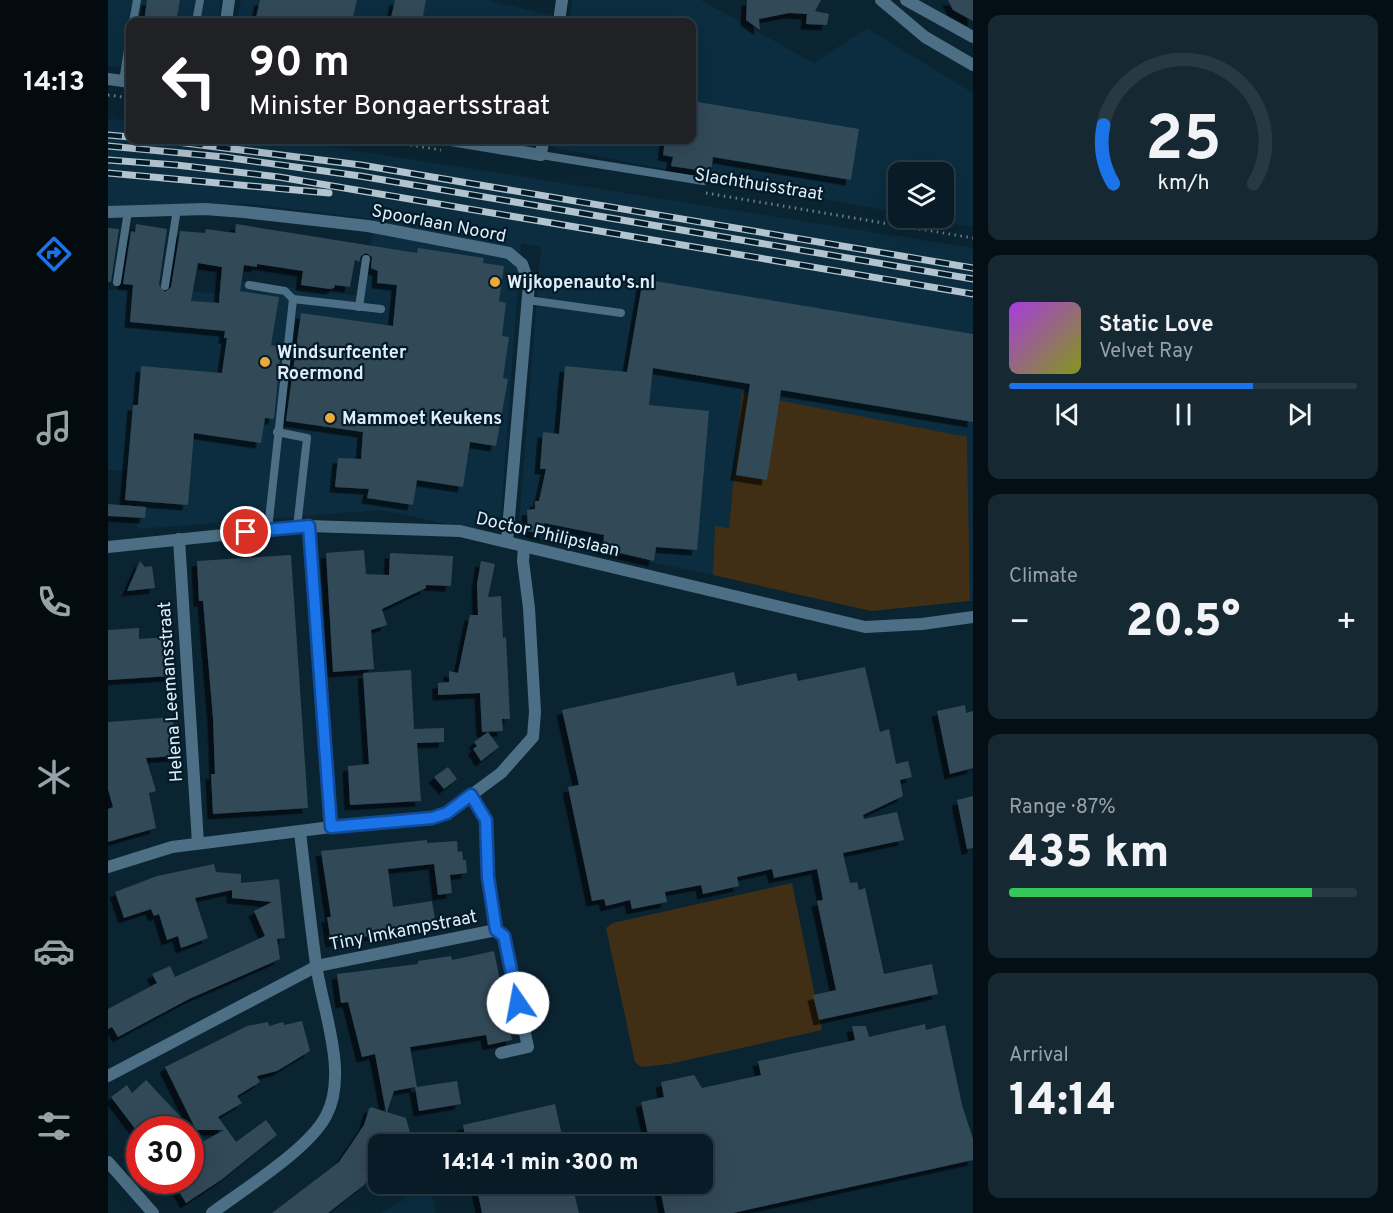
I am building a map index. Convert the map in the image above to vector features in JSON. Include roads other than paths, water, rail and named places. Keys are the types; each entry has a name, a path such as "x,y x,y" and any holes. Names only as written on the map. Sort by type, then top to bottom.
{"street":[{"path":"227,18 229,0"},
{"path":"560,18 562,0"},
{"path":"881,0 896,4 925,37 973,65"},
{"path":"906,0 973,37"},
{"path":"108,79 126,82"},
{"name":"Slachthuisstraat","path":"477,144 541,154"},
{"path":"541,154 542,144"},
{"name":"Spoorlaan Noord","path":"108,212 205,209 368,226 508,254 522,264 530,284 507,541"},
{"path":"303,527 331,827"},
{"name":"Doctor Philipslaan","path":"108,547 303,527 460,531 865,627 973,618"},
{"name":"Helena Leemansstraat","path":"178,539 198,843"},
{"path":"108,867 172,847 198,843 432,818 447,813 501,773 533,737 534,712 529,608 523,561 524,547"},
{"path":"471,795 486,820 488,877 496,930 504,936 528,1047 501,1053"},
{"path":"212,1213 307,1141 327,1116 334,1087 334,1055 316,966 300,832"},
{"name":"Tiny Imkampstraat","path":"108,1076 316,966 496,930"},
{"path":"108,1162 153,1213"}],"lane":[{"path":"134,18 137,0"},
{"path":"197,18 200,0"},
{"name":"Slachthuisstraat","path":"541,154 703,181"},
{"path":"165,286 177,209"},
{"path":"117,282 128,211"},
{"path":"359,307 366,259"},
{"path":"249,285 285,291 293,299 381,309"},
{"path":"268,529 293,299"},
{"path":"528,300 621,313"},
{"path":"277,432 307,438 303,527"}],"railway":[{"path":"108,135 126,137"},
{"path":"193,144 361,165 973,268"},
{"path":"108,146 224,157 360,176 973,279"},
{"path":"108,160 279,177 973,294"},
{"path":"108,173 329,193"}],"place":[{"name":"Wijkopenauto's.nl","path":"495,282"},
{"name":"Windsurfcenter Roermond","path":"265,362"},
{"name":"Mammoet Keukens","path":"330,418"}]}
